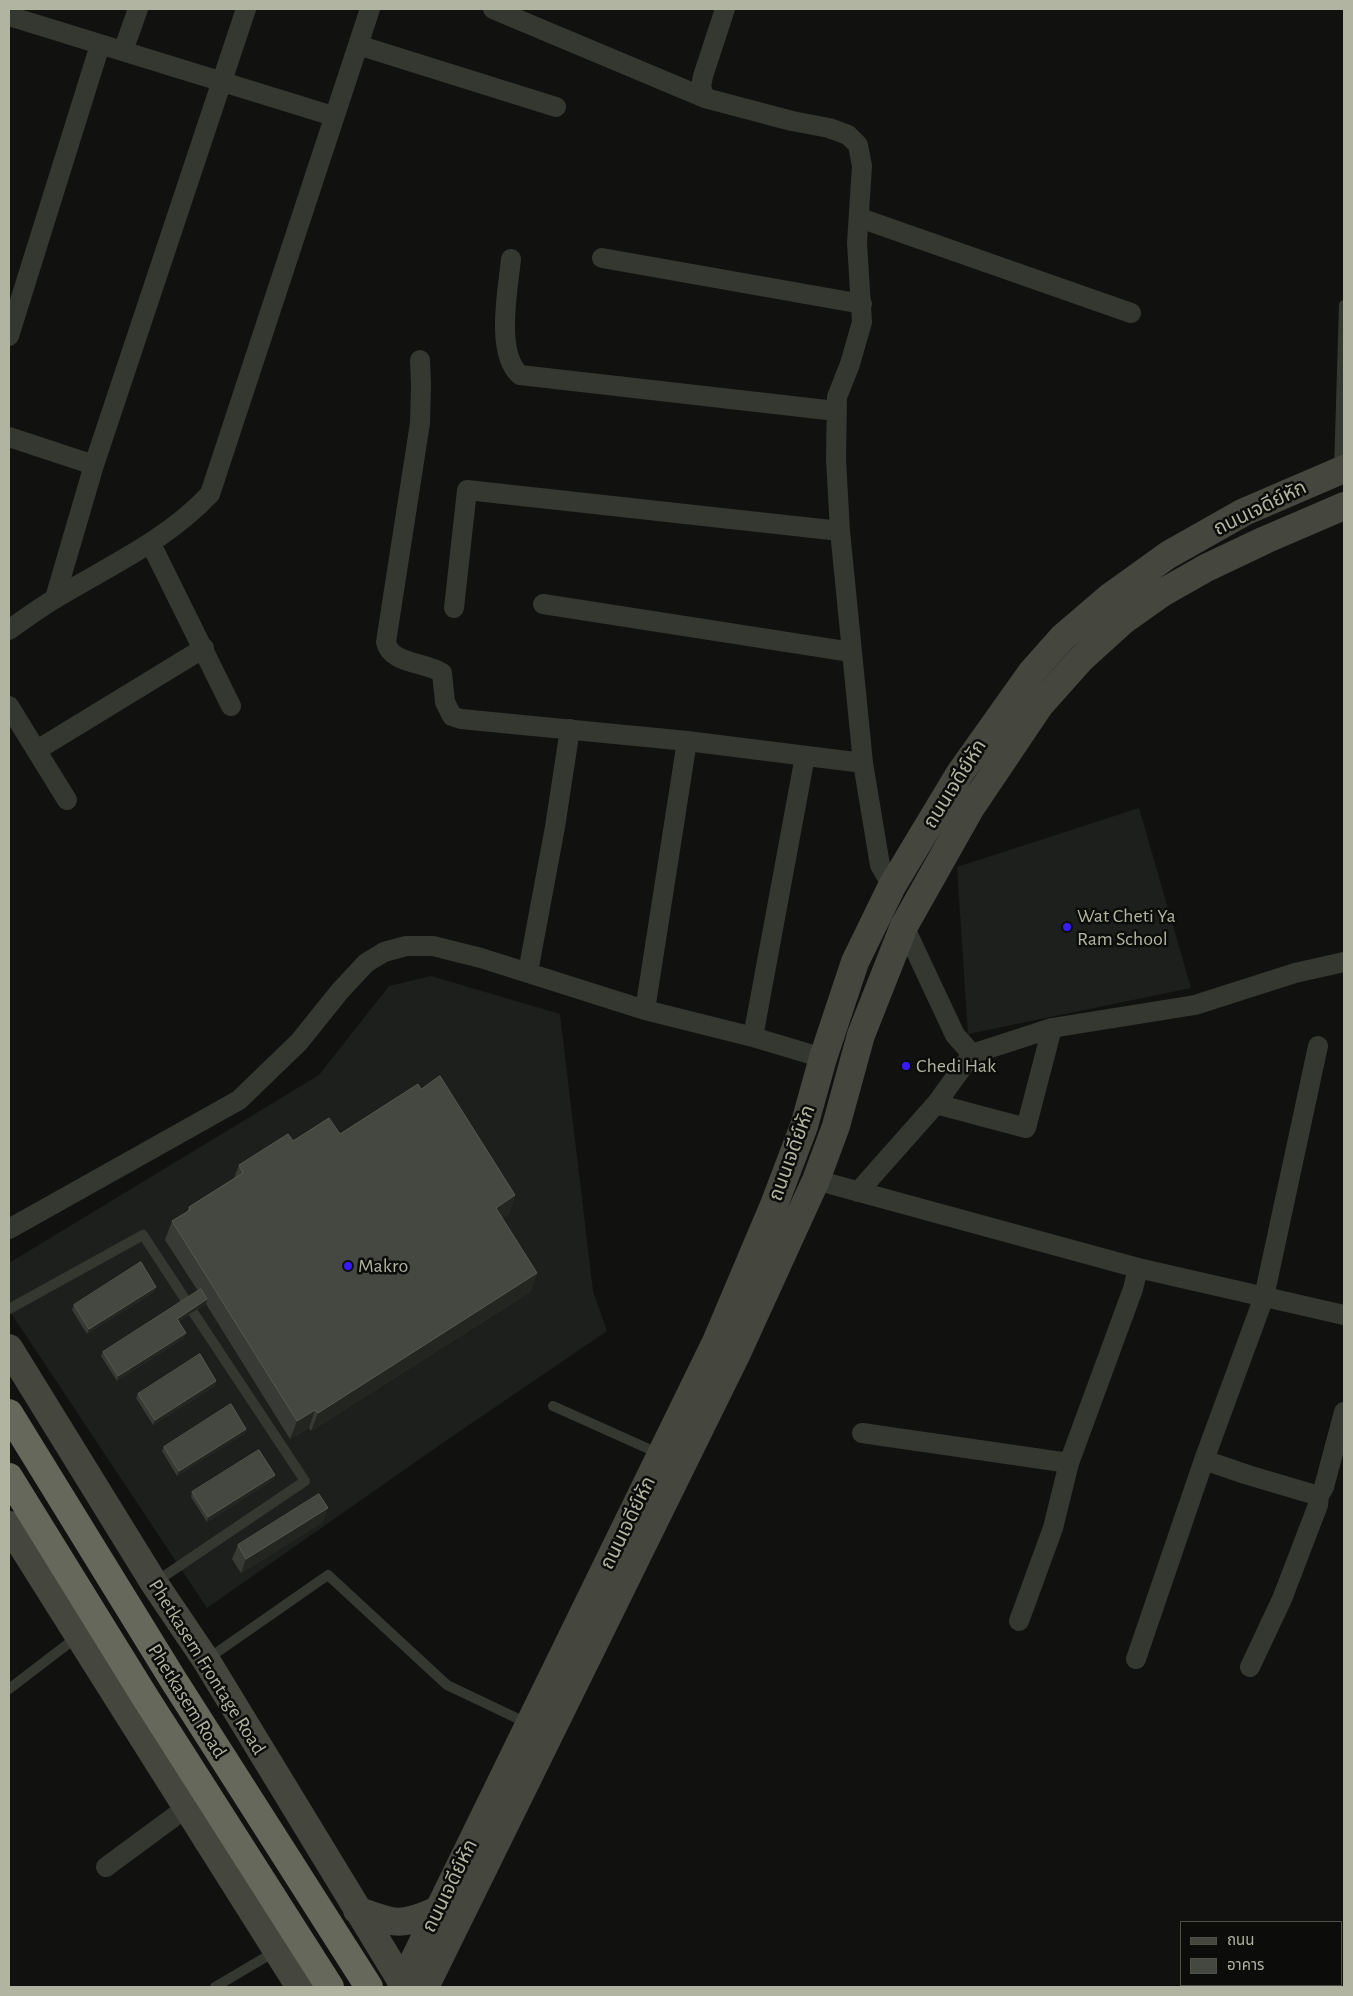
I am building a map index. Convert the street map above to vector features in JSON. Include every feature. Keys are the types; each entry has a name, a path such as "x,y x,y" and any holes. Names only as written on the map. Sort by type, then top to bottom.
{"highway":[{"name":"Phetkasem Road","path":"9,1413 174,1681 369,1987"},
{"name":"Phetkasem Road","path":"9,1477 145,1697 330,1987"}],"main road":[{"name":"ถนนเจดีย์หัก","path":"408,1986 438,1910 716,1342 774,1205 804,1126 823,1058 855,962 892,886 960,773 1031,673 1062,638 1110,596 1168,555 1244,512 1341,470"},
{"name":"ถนนเจดีย์หัก","path":"408,1986 440,1958 738,1351 816,1180 836,1126 861,1035 904,926 970,809 1040,705 1081,659 1124,620 1162,593 1214,564 1344,506"},
{"name":"Phetkasem Frontage Road","path":"9,1348 154,1583 206,1660 357,1910 408,1986"},
{"path":"9,1525 300,1987"},
{"path":"357,1910 395,1923 416,1920 438,1910"},
{"path":"440,1958 440,1987"}],"street":[{"path":"123,51 138,9"},
{"path":"55,598 94,465 246,9"},
{"path":"9,630 55,598 151,544 210,494 333,116 370,9"},
{"path":"493,9 704,98 792,121 829,128 848,135 858,145 862,166 857,242 859,288 862,304 860,335 837,397 836,460 840,531 863,762 880,865 892,886"},
{"path":"704,98 703,76 724,9"},
{"path":"10,15 333,116"},
{"path":"9,333 100,44"},
{"path":"358,45 556,107"},
{"path":"860,218 1131,314"},
{"path":"602,258 862,304"},
{"path":"511,259 505,337 513,368 520,375 836,411"},
{"path":"420,360 420,423 386,642 387,649 395,656 434,667 442,673 445,702 452,716 461,719 687,741 863,762"},
{"path":"9,437 94,465"},
{"path":"454,608 467,490 840,531"},
{"path":"151,544 231,706"},
{"path":"543,604 852,652"},
{"path":"37,750 204,648"},
{"path":"9,706 67,800"},
{"path":"528,972 555,827 570,729"},
{"path":"645,1010 687,741"},
{"path":"752,1037 805,756"},
{"path":"904,926 955,1035 972,1054"},
{"path":"9,1229 239,1100 299,1042 340,991 366,963 384,952 406,946 433,946 480,958 645,1010 752,1037 823,1058"},
{"path":"858,1192 936,1104 972,1054 1052,1028 1195,1005 1295,973 1344,962"},
{"path":"936,1104 1026,1128 1052,1028"},
{"path":"1136,1659 1204,1460 1264,1297 1318,1046"},
{"path":"816,1180 1138,1268 1344,1316"},
{"path":"1019,1621 1054,1528 1069,1463 1133,1289 1138,1268"},
{"path":"1250,1668 1282,1599 1318,1505 1344,1412"},
{"path":"862,1433 1069,1463"},
{"path":"1204,1460 1248,1476 1319,1496"},
{"path":"106,1868 186,1808"}],"lane":[{"path":"1341,470 1344,305"},
{"path":"9,1308 143,1234 187,1302"},
{"path":"154,1583 304,1481 194,1312"},
{"path":"553,1406 661,1455"},
{"path":"206,1660 328,1575 447,1685 530,1724"},
{"path":"9,1689 78,1637"},
{"path":"215,1987 277,1950"}],"shaded area":[{"name":"Wat Cheti Ya Ram School","path":"1139,808 1191,988 968,1034 957,867"},
{"path":"431,976 560,1014 593,1291 607,1331 444,1442 207,1608 9,1310 9,1263 319,1075 389,986"}],"building":[{"name":"Makro","path":"440,1076 515,1195 496,1208 537,1273 318,1413 315,1410 297,1421 172,1221 190,1210 189,1207 243,1173 239,1165 288,1134 293,1141 329,1118 340,1134 418,1084 421,1089"},
{"path":"141,1262 156,1287 89,1329 74,1305"},
{"path":"201,1289 207,1299 177,1319 186,1333 118,1376 103,1352"},
{"path":"200,1354 216,1381 155,1420 138,1394"},
{"path":"231,1404 246,1429 179,1471 164,1447"},
{"path":"259,1450 275,1475 208,1517 192,1492"},
{"path":"319,1494 328,1508 246,1559 238,1545"}],"place":[{"name":"Wat Cheti Ya Ram School","path":"1067,927"},
{"name":"Chedi Hak","path":"906,1066"},
{"name":"Makro","path":"348,1266"}]}
